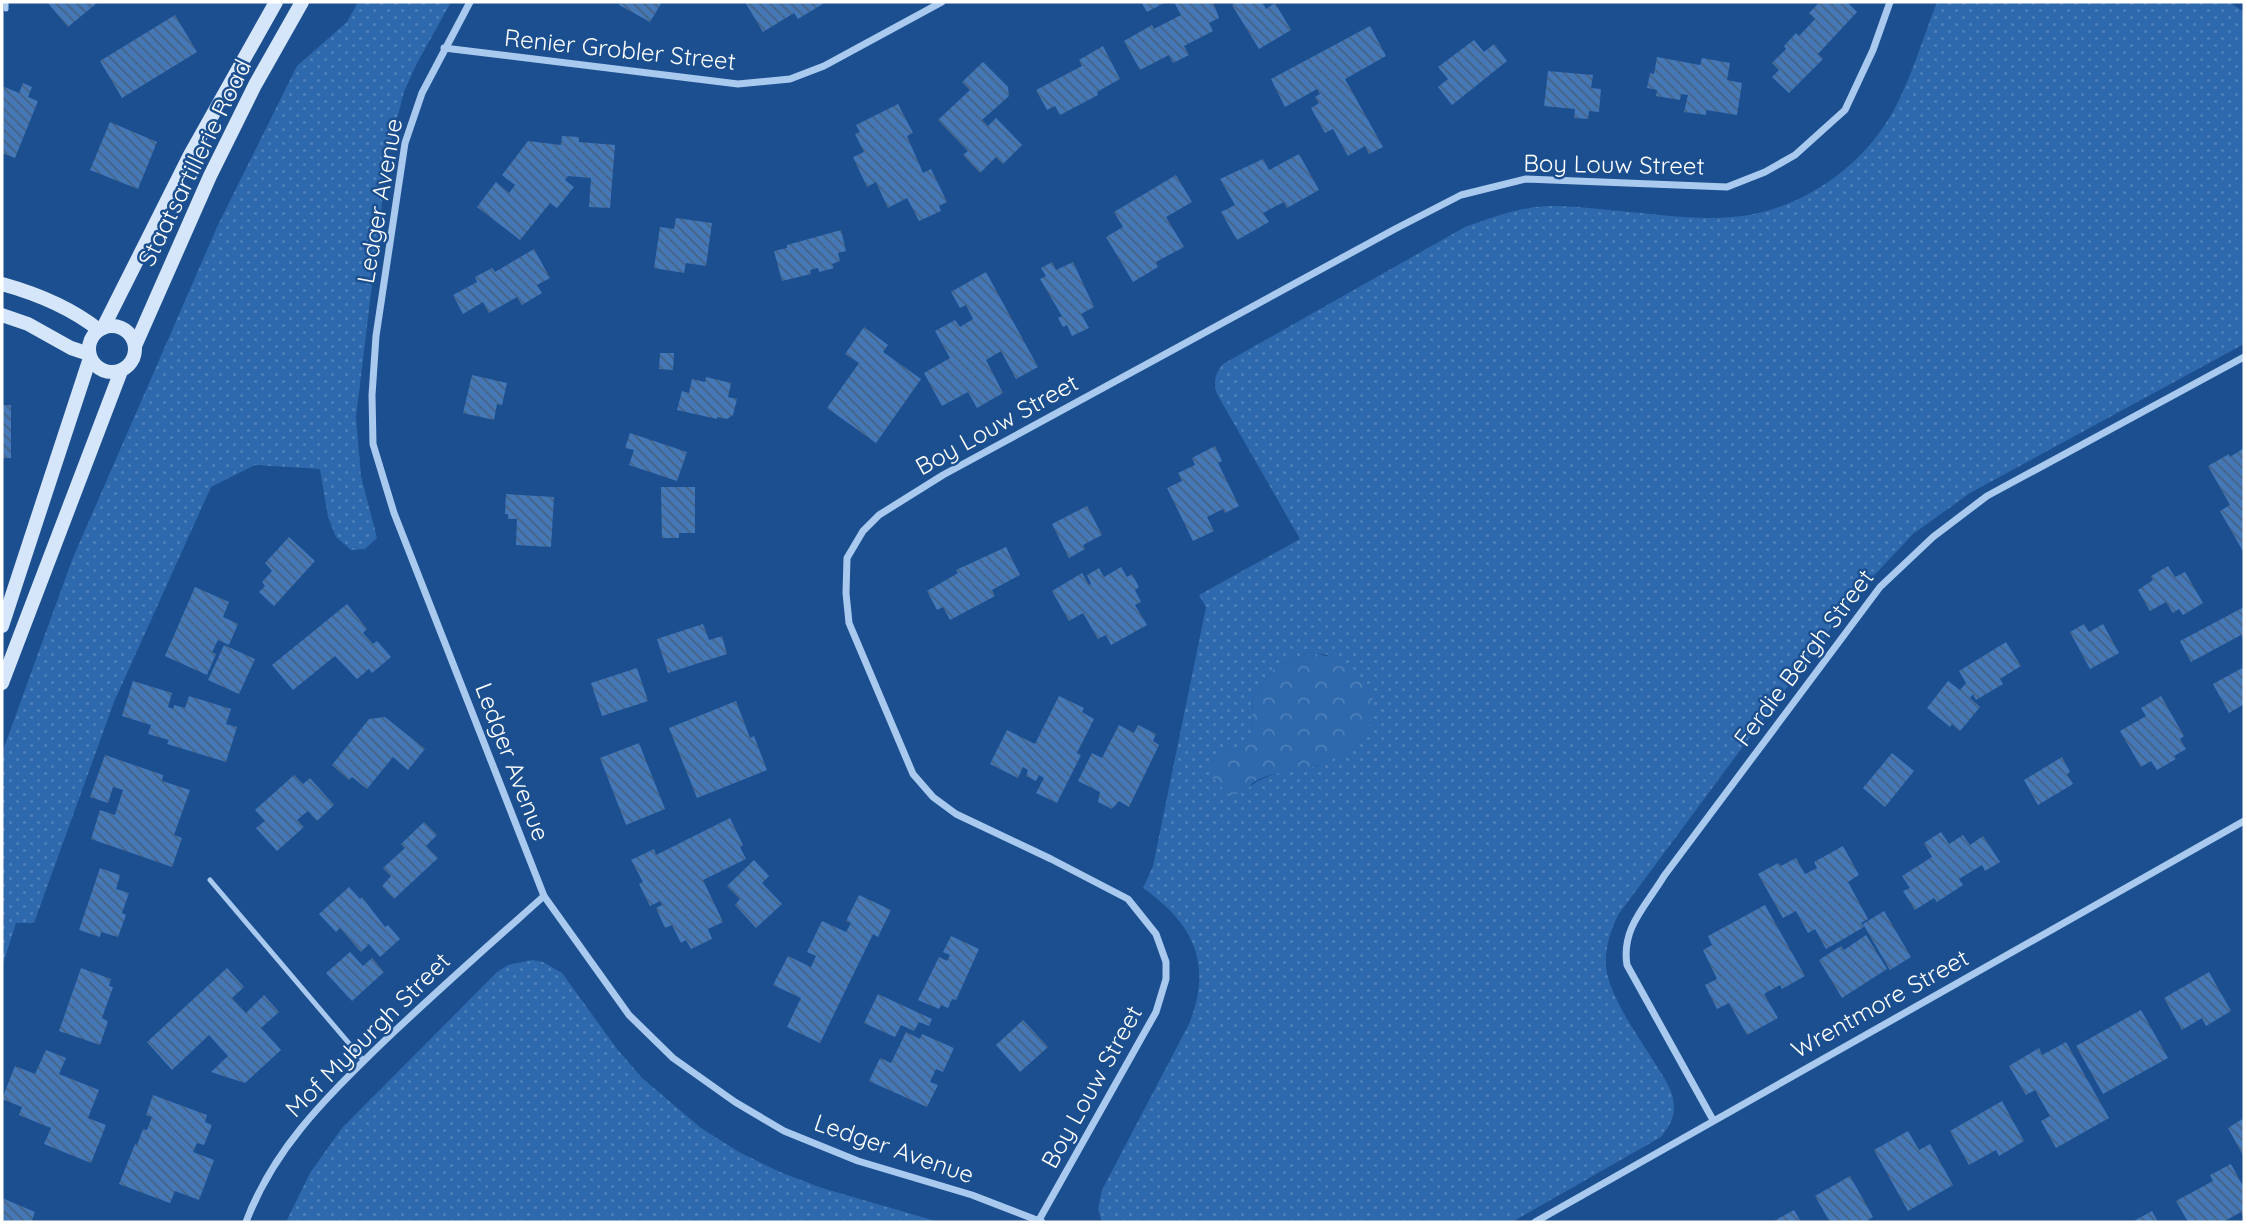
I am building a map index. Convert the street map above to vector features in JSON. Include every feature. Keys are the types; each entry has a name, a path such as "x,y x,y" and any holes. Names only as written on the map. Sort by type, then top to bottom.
{"street":[{"name":"Staatsartillerie Road","path":"101,329 190,155 275,2"},
{"name":"Staatsartillerie Road","path":"135,346 210,176 255,85 302,2"},
{"name":"Ledger Avenue","path":"470,2 422,93 405,143 376,336 372,395 373,444 394,513 544,896 629,1015 673,1058 735,1102 784,1130 858,1161 972,1195 1041,1221"},
{"name":"Renier Grobler Street","path":"444,48 724,83 751,83 790,79 824,65 942,2"},
{"name":"Boy Louw Street","path":"1041,1221 1156,1012 1166,979 1166,962 1156,934 1128,899 956,814 933,797 913,774 849,623 846,593 848,558 863,531 879,515 943,475 1461,195 1526,179 1727,187 1765,172 1795,155 1845,110 1873,50 1889,2"},
{"path":"2,284 38,295 76,313 101,329"},
{"path":"2,315 28,324 89,356 100,370 121,371"},
{"path":"2,626 89,356 91,338 101,329 123,329 131,336 135,346 132,361 121,371 2,683"},
{"name":"Ferdie Bergh Street","path":"1713,1120 1627,965 1626,937 1664,876 1880,587 1933,537 1987,496 2244,358"},
{"name":"Wrentmore Street","path":"1535,1222 2244,821"},
{"name":"Mof Myburgh Street","path":"246,1222 258,1191 288,1143 318,1107 418,1008 544,896"}],"lane":[{"path":"210,880 364,1061"}],"green space":[{"path":"358,2 451,2 404,92 388,153 356,417 361,476 377,538 365,549 351,550 336,537 328,517 320,469 255,465 211,487 114,702 34,923 16,923 2,967 2,753 72,560 218,225 297,66 347,22"},
{"path":"1937,2 2229,2 2244,12 2244,344 1970,493 1913,534 1854,597 1618,915 1606,953 1606,967 1620,1006 1671,1092 1674,1102 1673,1116 1661,1137 1512,1222 1102,1222 1098,1209 1102,1190 1189,1024 1196,1002 1199,982 1194,947 1175,916 1143,888 1153,866 1206,607 1199,595 1300,539 1217,394 1215,382 1220,368 1465,227 1508,213 1541,206 1563,206 1721,218 1757,213 1804,196 1846,168 1881,131 1906,84","holes":["1309,652 1328,655 1319,766 1269,776 1244,792 1222,752 1241,748 1251,735 1253,697 1275,667"]},
{"path":"1309,652 1342,662 1356,672 1367,685 1373,698 1374,711 1364,734 1332,760 1312,768 1265,777 1255,781 1243,792 1230,796 1212,777 1211,765 1222,752 1241,747 1251,735 1253,697 1275,667"},
{"path":"532,960 543,962 562,973 617,1049 642,1078 701,1128 739,1152 780,1172 822,1188 939,1222 286,1222 310,1173 342,1128 497,972 508,965"}],"building":[{"path":"47,2 98,2 68,27"},
{"path":"621,2 662,2 650,22 619,5"},
{"path":"745,2 826,2 798,19 794,13 763,32"},
{"path":"1141,2 1166,2 1147,12"},
{"path":"1174,2 1213,2 1219,18 1209,23 1213,31 1184,46 1189,55 1173,63 1169,55 1140,70 1124,41 1152,25 1154,29 1181,15"},
{"path":"1235,2 1262,2 1266,9 1275,3 1291,30 1259,49 1232,5"},
{"path":"1820,2 1847,2 1857,12 1818,54 1823,59 1789,93 1772,77 1779,70 1772,63 1786,49 1784,46 1796,33 1799,36 1815,19 1809,13"},
{"path":"175,15 197,52 122,98 100,61"},
{"path":"1370,26 1386,56 1345,79 1383,147 1369,154 1365,146 1348,156 1333,129 1325,133 1311,108 1319,103 1315,97 1320,94 1317,89 1285,107 1271,79"},
{"path":"1474,40 1484,52 1494,44 1507,61 1452,105 1438,87 1448,79 1438,67"},
{"path":"1103,46 1120,79 1097,92 1098,95 1060,115 1055,106 1047,110 1036,90 1082,66 1079,60"},
{"path":"1657,57 1700,65 1702,58 1730,63 1727,80 1742,83 1737,115 1706,110 1706,115 1684,112 1688,95 1681,94 1680,100 1656,96 1657,90 1647,88 1650,73 1654,74"},
{"path":"983,62 1008,87 1009,96 982,120 988,126 996,118 1022,145 1003,164 996,157 980,173 963,155 968,151 938,120 970,90 962,82"},
{"path":"1548,71 1593,75 1591,88 1601,89 1599,112 1589,111 1588,119 1574,118 1575,109 1544,106"},
{"path":"23,83 32,87 28,97 38,101 15,158 2,153 2,86 19,93"},
{"path":"898,104 913,133 907,136 923,173 931,169 947,202 939,206 941,211 919,221 907,198 888,208 876,182 867,187 853,157 864,152 855,134 860,132 856,125"},
{"path":"110,122 157,142 138,189 90,170"},
{"path":"562,136 579,137 579,142 615,145 610,208 589,207 591,178 568,176 565,180 574,187 557,208 550,203 520,240 477,207 496,182 509,193 515,185 502,175 528,141 561,145"},
{"path":"1299,154 1319,190 1287,208 1284,202 1263,213 1269,222 1237,240 1221,212 1235,205 1220,179 1263,159 1269,170"},
{"path":"1176,175 1192,202 1166,217 1184,247 1156,262 1158,267 1133,282 1106,237 1123,227 1114,212"},
{"path":"676,218 712,223 706,266 686,263 684,273 654,268 660,227 674,229"},
{"path":"841,230 846,251 838,253 840,261 832,264 834,268 819,272 818,268 810,270 811,274 782,281 774,251"},
{"path":"534,249 550,278 537,285 542,293 522,305 517,297 489,313 483,302 463,314 453,295 477,282 475,277 492,268 495,272"},
{"path":"1052,262 1056,270 1073,262 1094,307 1081,314 1089,328 1072,336 1067,325 1063,327 1058,318 1062,316 1040,279 1046,276 1041,268"},
{"path":"986,272 1038,367 1016,379 1001,351 986,360 1003,393 977,408 968,392 942,406 924,373 950,358 935,331 955,320 960,327 973,319 966,305 960,308 951,292"},
{"path":"864,327 888,345 883,352 921,379 876,443 827,408 859,363 845,354"},
{"path":"660,353 674,353 673,370 659,369"},
{"path":"472,375 507,383 502,405 497,404 494,420 463,413"},
{"path":"706,377 731,383 728,397 737,399 733,415 727,419 677,410 682,391 689,393 692,379 705,382"},
{"path":"2,405 11,405 11,458 2,458"},
{"path":"630,433 687,452 677,481 629,465 634,450 625,448"},
{"path":"1215,446 1222,461 1218,463 1239,506 1225,513 1223,509 1207,517 1214,531 1193,541 1167,488 1182,481 1178,473 1195,465 1192,458"},
{"path":"2244,448 2244,553 2220,511 2230,505 2208,466"},
{"path":"661,487 695,487 695,533 679,533 679,538 662,538"},
{"path":"506,494 554,497 551,547 516,545 517,519 508,519 508,514 505,514"},
{"path":"1087,506 1102,535 1083,545 1085,549 1069,558 1052,524"},
{"path":"289,537 315,561 274,606 259,592 265,586 262,582 272,571 265,563"},
{"path":"1006,547 1020,575 992,590 995,596 950,620 943,607 937,610 927,591 958,573 956,570"},
{"path":"2168,566 2175,577 2185,572 2203,603 2183,615 2179,609 2173,613 2166,602 2150,611 2138,590 2153,580 2151,576"},
{"path":"1121,567 1127,577 1132,574 1139,587 1135,590 1141,602 1135,605 1147,625 1111,645 1106,635 1098,639 1083,613 1069,621 1052,591 1082,573 1089,585 1091,584 1087,575 1099,568 1104,577"},
{"path":"195,587 229,602 223,617 238,624 229,645 218,640 212,652 216,654 207,675 165,656"},
{"path":"347,604 367,629 363,633 373,644 377,641 391,657 372,673 369,669 357,679 335,656 293,690 272,665"},
{"path":"2244,607 2244,641 2241,635 2191,662 2180,641"},
{"path":"703,624 709,640 722,636 727,654 668,673 657,639"},
{"path":"2084,624 2089,632 2103,624 2119,653 2090,669 2070,632"},
{"path":"2006,642 2021,666 2000,679 2003,684 1976,700 1973,694 1970,698 1980,707 1960,731 1952,724 1950,727 1927,708 1948,681 1960,690 1966,683 1959,671"},
{"path":"224,645 255,659 239,694 208,680"},
{"path":"2244,667 2244,704 2229,713 2213,684"},
{"path":"637,668 648,701 602,716 591,683"},
{"path":"133,681 172,693 168,707 173,709 174,705 185,708 189,696 231,709 226,724 237,727 226,762 167,744 169,740 148,734 151,725 122,716"},
{"path":"1059,696 1084,708 1082,712 1094,719 1077,753 1081,755 1057,803 1036,793 1044,778 1039,775 1036,781 1026,776 1028,770 1023,767 1018,778 990,764 1007,730 1035,744"},
{"path":"2161,696 2184,736 2180,739 2186,749 2174,756 2176,759 2157,770 2151,761 2141,767 2120,731 2146,716 2141,708"},
{"path":"736,701 750,738 754,736 767,770 697,798 669,728"},
{"path":"385,717 425,749 408,770 393,757 367,789 352,777 349,780 332,765 369,719"},
{"path":"1119,725 1134,733 1138,725 1156,734 1153,741 1159,745 1129,807 1119,801 1112,809 1098,802 1100,792 1078,781 1092,753 1102,758"},
{"path":"639,743 665,809 626,825 600,758"},
{"path":"1892,753 1914,771 1885,807 1863,788"},
{"path":"105,755 163,775 162,781 190,790 174,835 182,838 172,867 91,839 100,810 115,815 123,790 113,787 108,803 90,797"},
{"path":"2062,757 2073,784 2038,805 2024,780"},
{"path":"294,775 303,784 310,778 334,805 317,821 308,811 297,820 304,827 277,851 256,828 265,821 255,810"},
{"path":"730,818 743,845 740,847 746,859 703,880 723,922 708,929 712,939 691,949 686,940 681,943 672,925 665,928 656,908 662,905 660,901 650,906 639,884 643,882 631,860 654,849 656,855"},
{"path":"424,822 437,835 426,846 438,858 394,899 382,886 391,876 383,868 405,848 401,844"},
{"path":"1941,832 1949,844 1963,835 1970,845 1983,836 2000,862 1985,871 1982,865 1959,879 1963,885 1937,902 1934,898 1915,910 1903,891 1910,888 1902,876 1932,857 1924,843"},
{"path":"1843,846 1859,875 1848,882 1868,919 1861,923 1864,927 1826,949 1815,929 1808,933 1796,911 1783,918 1758,874 1778,863 1781,866 1796,858 1805,874 1817,868 1814,862"},
{"path":"754,860 769,876 762,883 782,904 756,928 735,905 740,899 727,886"},
{"path":"100,868 120,875 116,889 129,893 122,913 126,915 118,937 101,932 100,937 79,930"},
{"path":"349,887 360,899 362,897 385,927 388,925 400,939 380,957 369,944 361,952 340,928 336,932 319,914"},
{"path":"859,895 891,910 878,937 873,934 820,1043 787,1027 801,998 773,985 788,956 811,967 816,956 807,952 822,921 846,932 851,923 846,921"},
{"path":"1765,905 1805,976 1782,989 1780,985 1764,994 1778,1018 1747,1035 1729,1003 1717,1009 1705,985 1717,979 1703,950 1712,945 1708,936"},
{"path":"1884,911 1911,957 1890,970 1863,924"},
{"path":"1866,935 1887,969 1842,998 1819,960 1841,946 1844,950"},
{"path":"951,936 979,949 956,1000 952,999 948,1008 941,1005 939,1009 918,1000 939,957 947,961 950,955 943,952"},
{"path":"350,952 363,966 372,958 384,972 352,1001 326,973"},
{"path":"81,968 111,979 109,986 113,987 102,1018 108,1021 100,1045 59,1031"},
{"path":"227,968 244,987 232,998 246,1013 264,995 279,1012 261,1028 281,1050 245,1083 211,1072 228,1056 209,1035 172,1070 147,1042"},
{"path":"2209,972 2231,1011 2206,1026 2202,1018 2182,1030 2164,998"},
{"path":"878,994 932,1019 929,1026 919,1022 914,1031 901,1025 895,1037 864,1023"},
{"path":"2141,1010 2168,1058 2103,1094 2076,1046"},
{"path":"1023,1020 1048,1047 1020,1072 996,1045"},
{"path":"906,1032 920,1039 922,1034 954,1048 943,1072 936,1069 930,1082 938,1085 927,1107 869,1081 880,1058 891,1063"},
{"path":"2066,1042 2109,1118 2056,1148 2041,1121 2050,1116 2035,1090 2026,1095 2009,1066 2039,1048 2042,1055"},
{"path":"46,1050 66,1058 59,1074 99,1090 88,1118 106,1125 91,1163 44,1144 51,1128 19,1115 22,1107 2,1099 15,1066 35,1074"},
{"path":"153,1095 207,1115 205,1122 212,1125 204,1145 197,1143 193,1152 214,1160 199,1200 175,1191 170,1203 119,1184 135,1144 137,1145 143,1129 147,1130 152,1117 146,1115"},
{"path":"2002,1101 2024,1141 1999,1156 1996,1150 1969,1165 1950,1131"},
{"path":"2244,1118 2244,1157 2228,1128"},
{"path":"1908,1131 1919,1150 1930,1144 1953,1185 1908,1211 1874,1150"},
{"path":"2231,1164 2244,1188 2244,1218 2241,1212 2223,1222 2188,1222 2176,1201 2213,1181 2210,1175"},
{"path":"1850,1176 1873,1217 1865,1222 1830,1222 1815,1196"},
{"path":"2,1198 35,1212 32,1220 38,1222 2,1222"},
{"path":"1794,1210 1801,1222 1772,1222"},
{"path":"2152,1211 2158,1222 2132,1222"}]}
